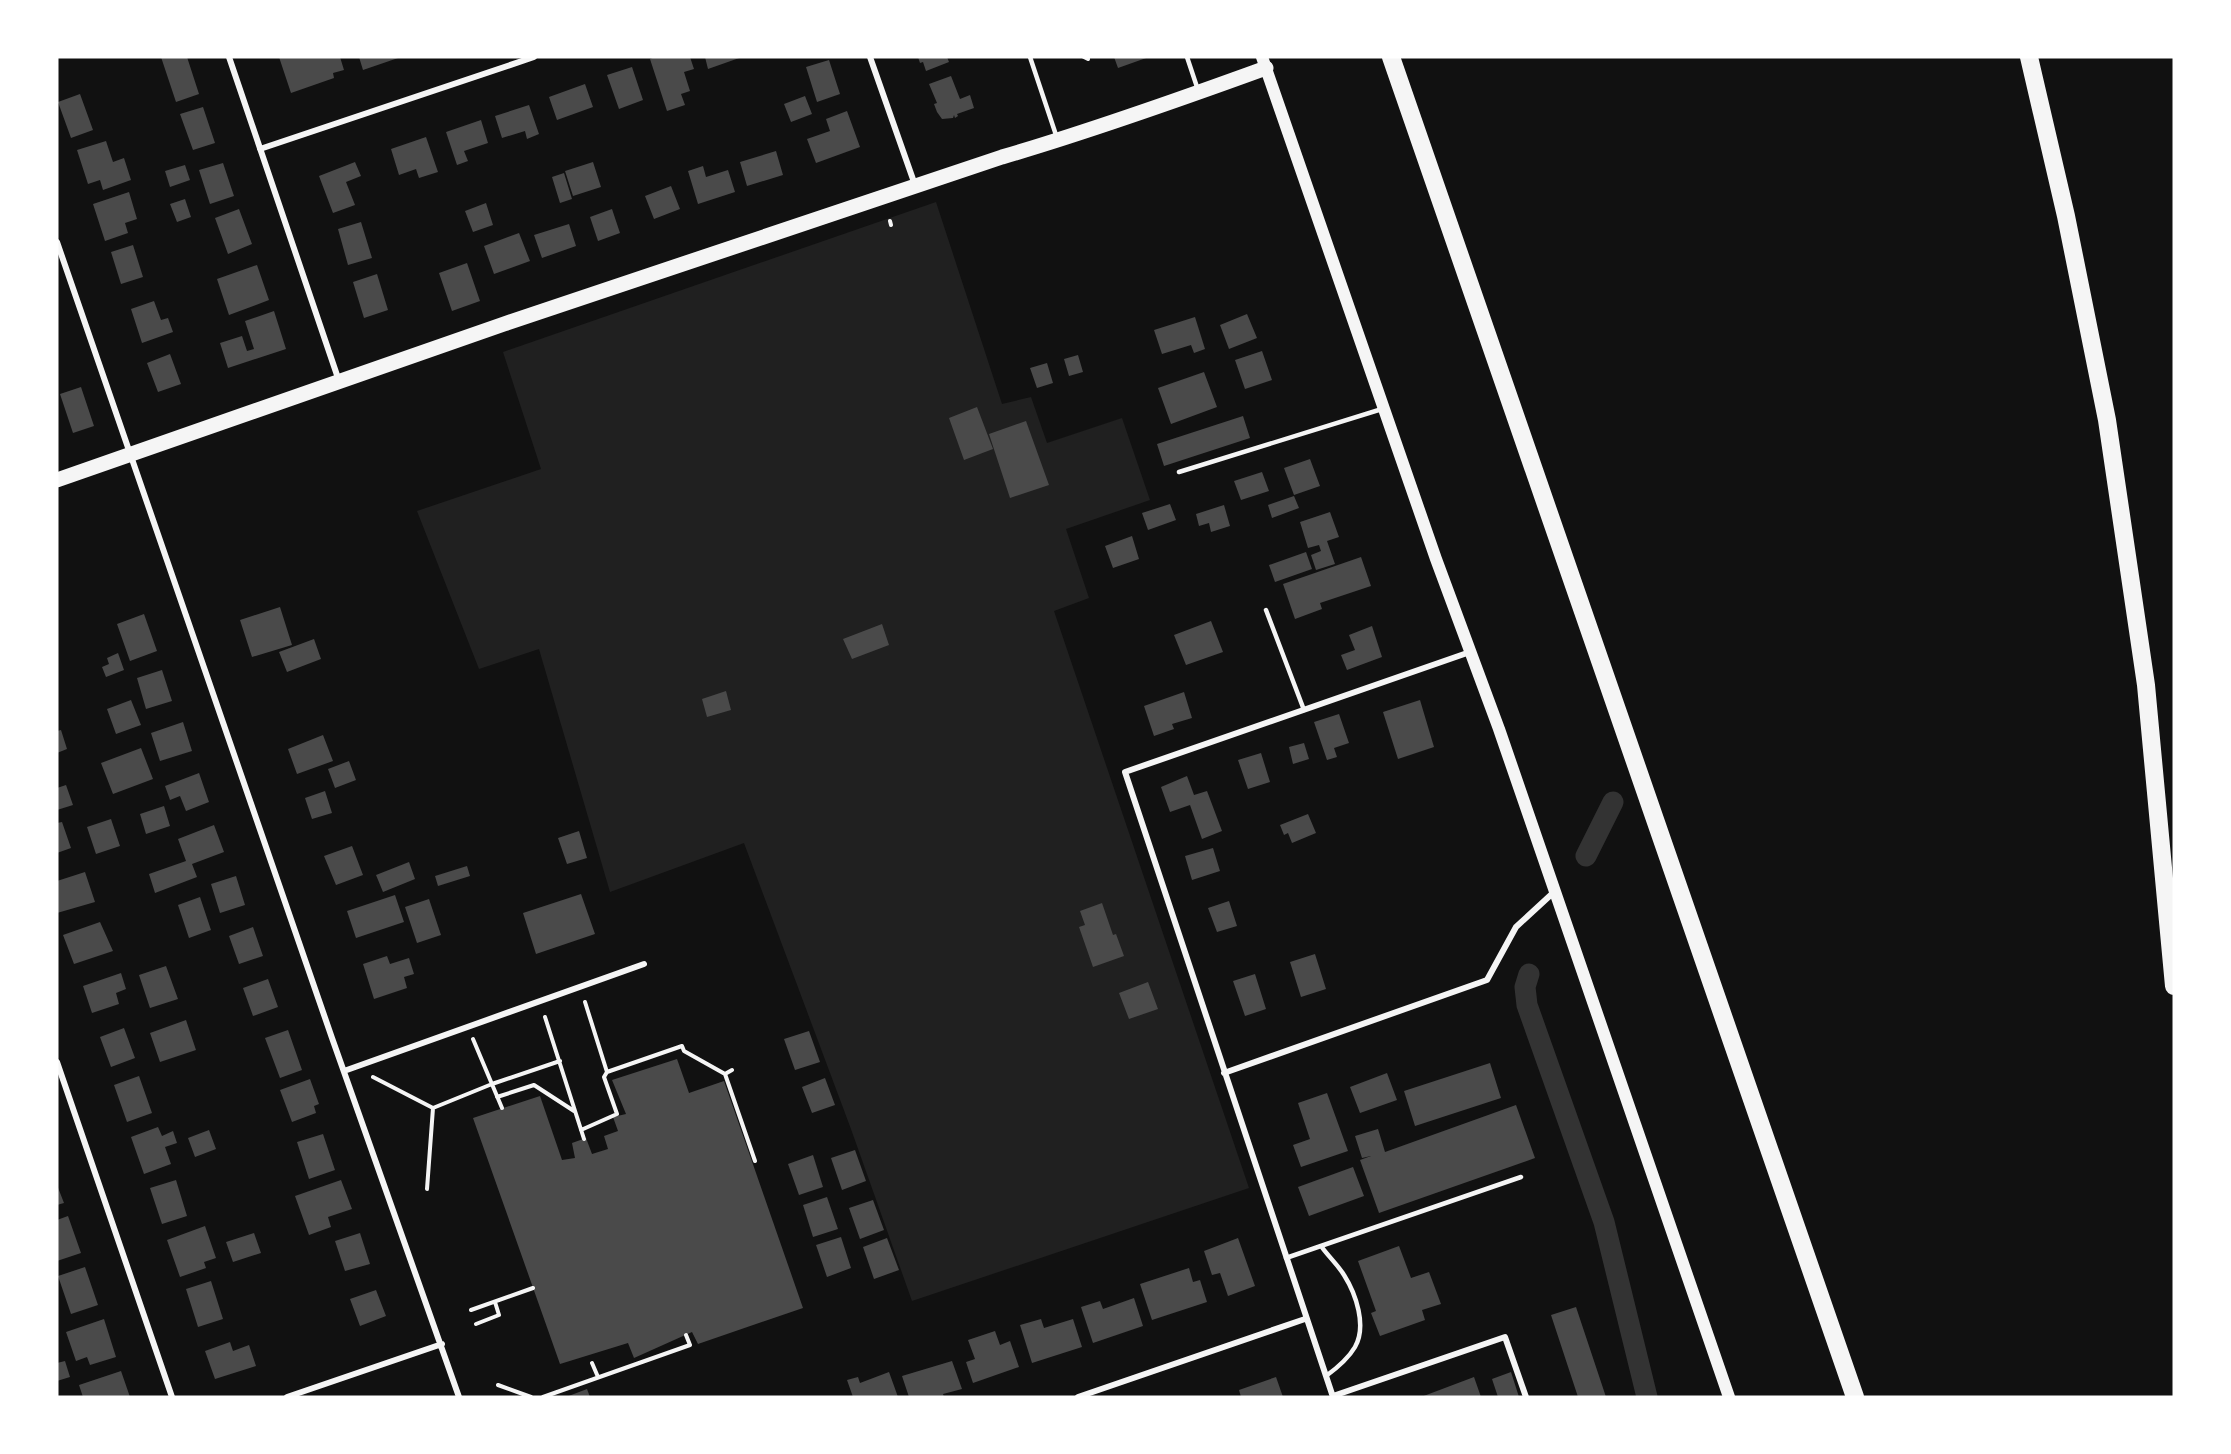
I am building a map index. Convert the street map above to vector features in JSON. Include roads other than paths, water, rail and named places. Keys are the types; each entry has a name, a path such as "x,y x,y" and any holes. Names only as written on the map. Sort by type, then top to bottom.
{"highway":[{"path":"1391,57 1855,1397"},
{"path":"2029,57 2066,216 2109,431 2146,685 2174,986"}],"main road":[{"path":"57,480 504,324 1199,92 1264,63 1508,755 1729,1397"}],"street":[{"path":"228,57 340,381"},
{"path":"260,149 534,57"},
{"path":"870,57 915,186"},
{"path":"57,242 459,1397"},
{"path":"1470,652 1125,772 1305,1319 1333,1397 1504,1337 1526,1397"},
{"path":"1224,1073 1487,980 1516,927 1554,892"},
{"path":"344,1071 644,964"},
{"path":"57,1062 172,1397"},
{"path":"1078,1397 1305,1319"},
{"path":"287,1397 442,1344"}],"lane":[{"path":"1030,57 1058,140"},
{"path":"1187,57 1199,92"},
{"path":"1179,472 1384,408"},
{"path":"1266,610 1304,710"},
{"path":"1286,1258 1521,1177"},
{"path":"1321,1246 1344,1275 1359,1315 1359,1336 1356,1347 1342,1365 1326,1376"}],"waterway":[{"path":"1586,856 1613,802"},
{"path":"1529,974 1525,987 1527,1005 1604,1222 1647,1397"}]}
